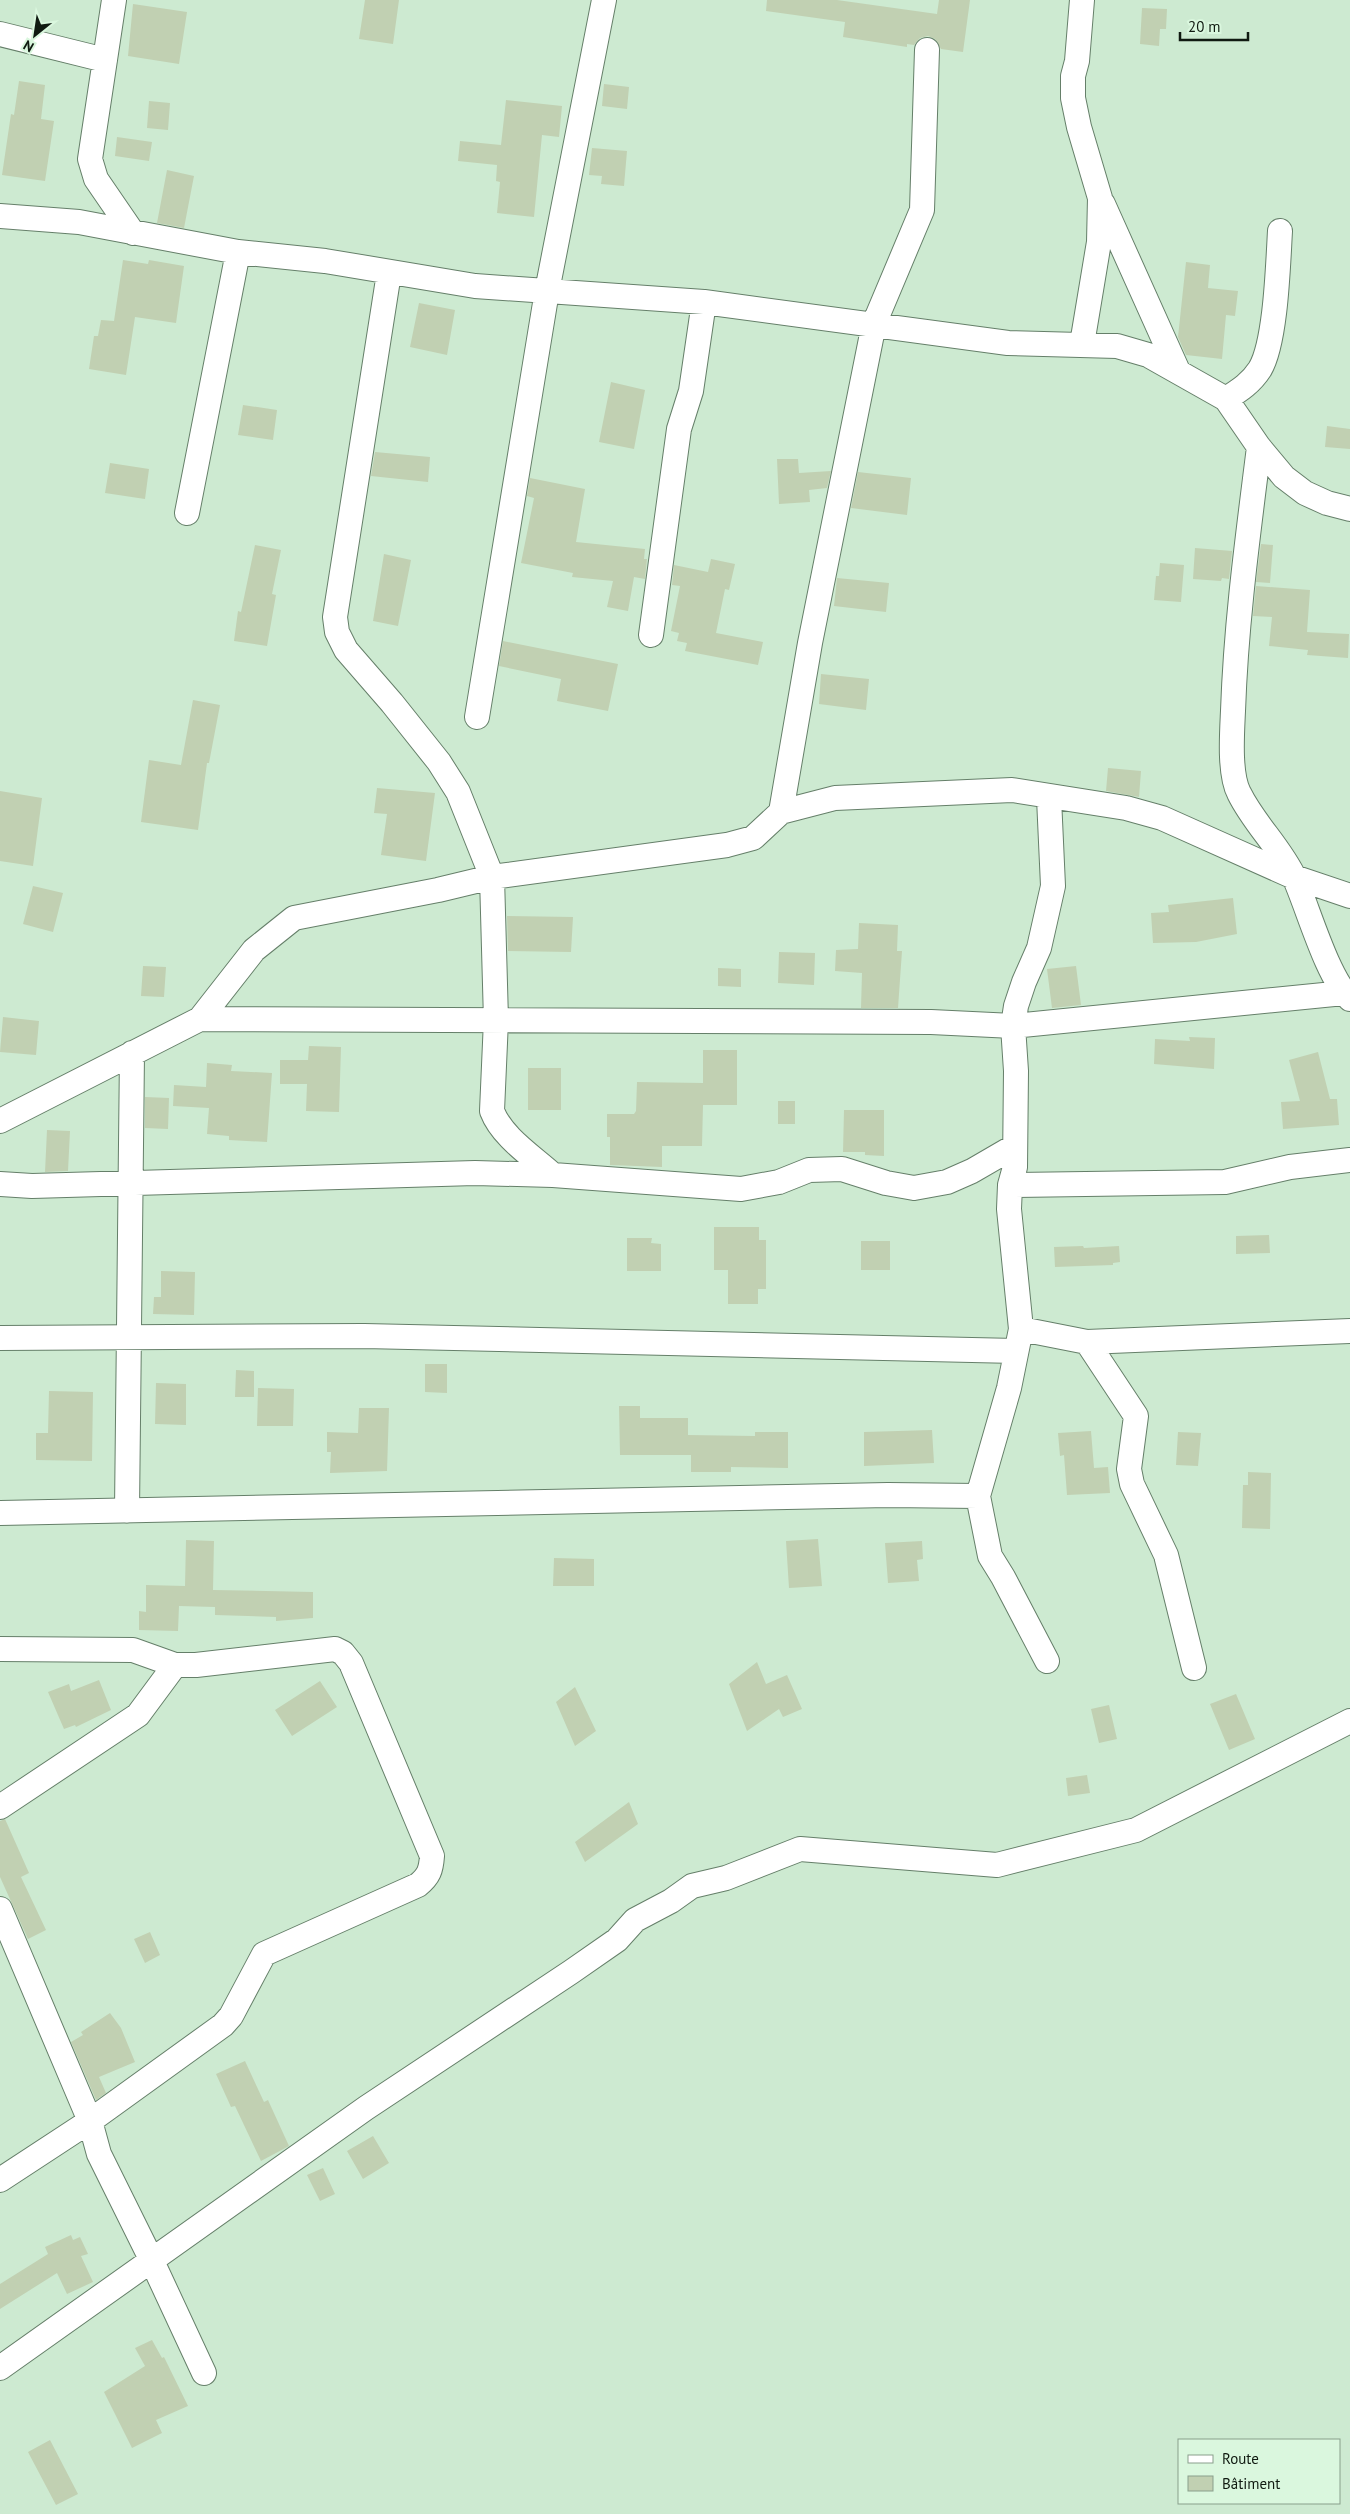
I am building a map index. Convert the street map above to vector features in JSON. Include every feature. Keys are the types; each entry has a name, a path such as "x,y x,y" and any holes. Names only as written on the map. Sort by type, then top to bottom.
{"street":[{"path":"114,0 90,159 91,170 133,233"},
{"path":"477,717 547,291 604,0"},
{"path":"1082,0 1077,61 1073,76 1073,98 1079,127 1100,198 1178,371"},
{"path":"0,34 105,60"},
{"path":"782,812 810,643 874,324 922,210 927,50"},
{"path":"1082,344 1099,242 1100,198"},
{"path":"0,216 80,222 238,252 325,261 475,286 704,302 1008,343 1117,346 1148,355 1226,399 1259,447 1284,477 1305,493 1327,503 1350,509"},
{"path":"1226,399 1246,387 1261,367 1269,339 1276,295 1280,231"},
{"path":"187,513 238,252"},
{"path":"389,273 335,617 337,632 346,650 392,702 439,762 458,792 492,877 496,1020 492,1111 496,1120 508,1134 553,1175"},
{"path":"651,636 679,429 691,391 704,302"},
{"path":"200,1019 931,1022 1014,1026 1347,996 1324,951 1294,877 1238,792 1231,748 1242,579 1259,447"},
{"path":"0,1121 200,1019 254,950 294,918 438,890 492,877 727,845 753,838 782,812 835,798 874,794 1012,790 1049,798 1126,808 1162,818 1294,877 1350,896"},
{"path":"1048,1661 1004,1577 990,1556 978,1496 1009,1388 1018,1340 1008,1209 1010,1185 1015,1168 1016,1071 1014,1026 1016,1006 1041,939 1053,886 1049,798"},
{"path":"127,1511 132,1052"},
{"path":"0,1184 32,1186 475,1173 553,1175 742,1189 779,1182 809,1170 842,1169 886,1183 914,1188 947,1182 972,1171 1014,1146"},
{"path":"1010,1185 1224,1182 1290,1167 1350,1160"},
{"path":"0,1338 374,1336 1087,1342 1350,1331"},
{"path":"1087,1342 1136,1416 1130,1469 1132,1484 1166,1555 1194,1668"},
{"path":"0,1513 888,1495 978,1496"},
{"path":"0,1649 133,1650 175,1665 196,1665 322,1649 334,1649 343,1653 351,1663 432,1856 431,1870 428,1877 418,1885 264,1954 231,2016 223,2025 90,2121 0,2180"},
{"path":"0,1808 138,1715 175,1665"},
{"path":"0,2368 366,2108 617,1940 635,1920 671,1901 692,1886 726,1878 800,1849 997,1865 1006,1863 1136,1830 1350,1721"},
{"path":"0,1909 90,2121 99,2154 152,2259 204,2372"}],"building":[{"path":"365,0 399,0 393,44 359,39"},
{"path":"767,0 837,0 937,14 939,0 970,0 963,52 941,49 935,39 928,36 920,38 914,45 907,44 907,47 843,37 845,22 766,11"},
{"path":"133,4 187,12 179,64 128,56"},
{"path":"1142,8 1167,9 1166,29 1160,29 1159,46 1140,44"},
{"path":"19,81 45,85 41,119 54,121 45,181 2,175 11,114 14,115"},
{"path":"604,84 629,87 627,109 602,106"},
{"path":"506,100 562,106 559,137 542,135 534,217 497,213 500,182 496,181 497,165 458,161 460,141 501,145"},
{"path":"149,101 170,103 168,130 147,128"},
{"path":"117,137 152,142 149,161 115,156"},
{"path":"592,148 627,151 624,186 601,184 602,176 589,175"},
{"path":"167,170 194,176 184,228 157,223"},
{"path":"123,260 148,264 149,260 184,266 176,323 135,317 126,375 89,369 94,336 98,336 101,320 114,321"},
{"path":"1186,262 1210,265 1208,288 1238,291 1235,316 1226,315 1222,359 1186,355 1178,337"},
{"path":"419,303 455,310 447,355 410,347"},
{"path":"611,382 645,390 634,449 599,442"},
{"path":"243,405 277,410 273,440 238,435"},
{"path":"1327,426 1350,429 1350,449 1325,447"},
{"path":"375,452 430,457 428,482 371,476"},
{"path":"777,459 798,459 799,473 831,471 827,488 809,490 810,502 779,504"},
{"path":"110,463 149,469 145,499 105,493"},
{"path":"858,472 911,478 907,515 851,508"},
{"path":"530,478 585,489 576,542 645,549 644,559 647,559 645,579 634,577 628,611 607,607 613,581 572,577 573,573 521,563 534,498 527,496"},
{"path":"1261,544 1273,545 1270,583 1256,582"},
{"path":"255,545 281,550 272,594 276,595 267,646 234,641 238,611 241,612"},
{"path":"1195,548 1232,551 1229,579 1222,578 1221,581 1193,579"},
{"path":"384,554 411,560 398,626 373,621"},
{"path":"711,559 735,564 729,590 725,589 716,633 763,642 758,665 685,651 687,643 677,641 679,633 671,631 680,586 672,585 674,565 708,572"},
{"path":"1160,563 1184,565 1181,602 1154,600 1156,576 1159,576"},
{"path":"837,578 889,583 886,612 834,606"},
{"path":"1256,586 1310,590 1307,632 1349,634 1348,658 1307,655 1308,650 1269,646 1272,617 1253,616"},
{"path":"503,641 618,664 608,711 557,701 561,679 499,666"},
{"path":"821,674 869,679 866,710 819,704"},
{"path":"193,700 220,705 209,763 207,763 198,830 141,822 149,760 181,765"},
{"path":"1108,768 1141,771 1139,797 1106,791"},
{"path":"377,788 435,793 426,861 381,855 387,814 374,813"},
{"path":"0,791 42,798 33,866 0,861"},
{"path":"33,886 63,893 53,932 23,924"},
{"path":"1233,898 1237,934 1196,942 1153,943 1151,913 1169,912 1168,905"},
{"path":"507,916 573,917 571,952 508,951"},
{"path":"859,923 898,925 897,951 902,951 898,1008 861,1008 862,973 835,971 836,950 858,949"},
{"path":"779,952 815,953 814,985 778,983"},
{"path":"143,966 166,967 164,997 141,996"},
{"path":"1076,966 1081,1005 1052,1008 1047,969"},
{"path":"718,968 741,969 741,987 718,986"},
{"path":"3,1017 39,1021 36,1055 0,1052"},
{"path":"1189,1037 1215,1038 1214,1069 1154,1064 1155,1039 1190,1041"},
{"path":"309,1046 341,1047 339,1112 306,1111 307,1084 280,1084 280,1060 308,1060"},
{"path":"703,1050 737,1050 737,1105 703,1105 702,1146 662,1146 662,1167 610,1165 610,1137 607,1137 607,1114 634,1114 636,1111 637,1082 703,1083"},
{"path":"1318,1052 1330,1099 1337,1099 1339,1125 1283,1129 1281,1102 1300,1101 1289,1060"},
{"path":"207,1063 232,1065 231,1071 272,1073 267,1142 229,1140 229,1136 207,1134 209,1108 173,1106 174,1085 206,1087"},
{"path":"528,1068 561,1068 561,1110 528,1110"},
{"path":"145,1097 169,1098 168,1129 145,1128"},
{"path":"778,1101 795,1101 795,1124 778,1124"},
{"path":"844,1110 884,1110 884,1156 865,1155 865,1152 843,1152"},
{"path":"47,1130 70,1131 68,1171 45,1172"},
{"path":"714,1227 759,1227 759,1240 766,1240 766,1289 758,1289 758,1304 728,1304 728,1270 714,1270"},
{"path":"1269,1235 1270,1253 1236,1254 1236,1236"},
{"path":"627,1238 652,1238 651,1243 661,1244 661,1271 627,1271"},
{"path":"861,1241 890,1241 890,1270 861,1270"},
{"path":"1083,1246 1084,1248 1119,1246 1120,1262 1113,1263 1113,1265 1055,1267 1054,1247"},
{"path":"161,1271 195,1272 194,1315 153,1314 154,1297 161,1297"},
{"path":"425,1364 447,1364 447,1393 425,1392"},
{"path":"236,1370 254,1371 254,1397 235,1397"},
{"path":"156,1383 186,1384 186,1425 155,1424"},
{"path":"258,1388 294,1389 293,1426 257,1426"},
{"path":"49,1391 93,1392 92,1461 36,1460 36,1433 48,1433"},
{"path":"619,1406 640,1406 640,1418 688,1418 688,1435 755,1436 755,1432 788,1432 788,1468 731,1467 731,1472 691,1472 691,1455 620,1455"},
{"path":"359,1408 389,1408 387,1471 330,1473 331,1452 327,1452 327,1432 358,1433"},
{"path":"932,1430 934,1463 864,1466 864,1432"},
{"path":"1091,1431 1094,1468 1108,1467 1110,1493 1067,1495 1064,1455 1060,1456 1058,1433"},
{"path":"1178,1432 1201,1433 1198,1466 1176,1465"},
{"path":"1248,1472 1271,1473 1270,1529 1242,1528 1243,1485 1248,1485"},
{"path":"818,1539 822,1586 789,1588 786,1541"},
{"path":"186,1540 214,1541 213,1590 313,1592 313,1618 276,1621 276,1617 215,1615 215,1607 179,1606 178,1631 139,1630 139,1611 146,1612 146,1585 185,1586"},
{"path":"922,1541 923,1559 917,1560 919,1581 888,1583 885,1543"},
{"path":"554,1558 594,1559 594,1586 553,1586"},
{"path":"757,1662 766,1684 787,1675 802,1709 783,1717 779,1709 747,1731 729,1684"},
{"path":"99,1680 111,1710 76,1727 75,1725 64,1729 48,1692 69,1684 71,1691"},
{"path":"320,1681 337,1707 292,1736 275,1710"},
{"path":"575,1687 596,1731 575,1746 556,1702"},
{"path":"1236,1694 1255,1739 1229,1750 1210,1704"},
{"path":"1109,1705 1117,1739 1099,1743 1091,1709"},
{"path":"1087,1775 1090,1793 1068,1796 1066,1778"},
{"path":"629,1802 638,1824 585,1862 575,1842"},
{"path":"5,1819 29,1873 21,1877 46,1930 28,1939 0,1877 0,1821"},
{"path":"150,1932 160,1955 145,1963 134,1939"},
{"path":"110,2013 121,2028 135,2062 99,2077 106,2093 96,2100 71,2042 83,2035 81,2032"},
{"path":"245,2061 264,2102 268,2100 289,2146 261,2161 235,2106 231,2107 216,2074"},
{"path":"373,2136 389,2163 363,2179 347,2151"},
{"path":"323,2168 335,2194 320,2201 307,2175"},
{"path":"71,2235 73,2240 80,2237 88,2254 81,2256 93,2282 67,2294 57,2273 0,2309 0,2284 48,2254 45,2247"},
{"path":"152,2340 162,2358 164,2357 188,2406 156,2420 162,2433 132,2448 104,2392 145,2366 135,2348"},
{"path":"50,2440 78,2494 56,2505 28,2452"}]}
